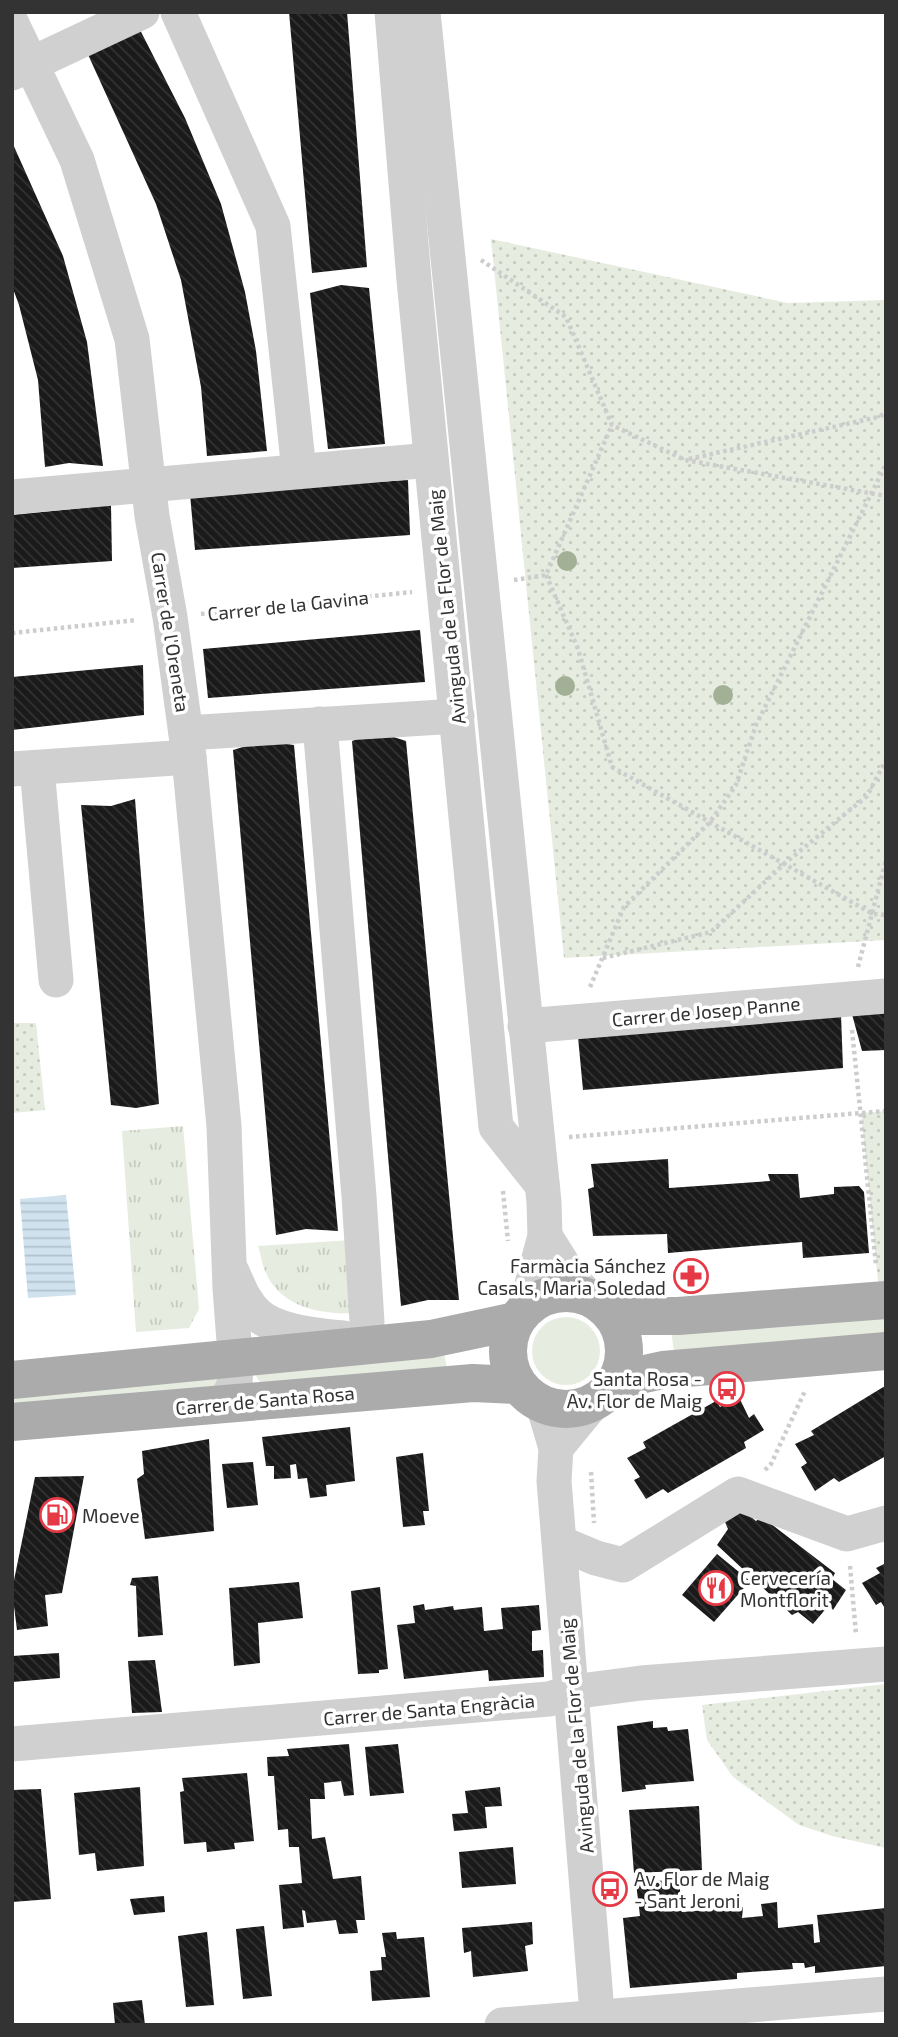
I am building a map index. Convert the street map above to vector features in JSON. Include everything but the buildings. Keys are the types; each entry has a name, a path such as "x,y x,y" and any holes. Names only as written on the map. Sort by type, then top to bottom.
{"main road":[{"path":"12,1380 399,1343 469,1333 520,1316 544,1297 561,1293 578,1294 601,1307 620,1328 625,1354 605,1392"},
{"path":"601,1307 678,1316 883,1300"},
{"path":"520,1316 509,1336 509,1368 530,1395 558,1409 575,1409 605,1392 663,1370 886,1351"},
{"name":"Carrer de Santa Rosa","path":"12,1422 473,1383 530,1395"}],"street":[{"path":"22,68 142,12"},
{"path":"178,12 273,226 299,471"},
{"name":"Avinguda de la Flor de Maig","path":"393,12 414,280 496,1127 542,1185"},
{"name":"Avinguda de la Flor de Maig","path":"423,12 545,1236"},
{"name":"Carrer de l'Oreneta","path":"12,24 22,68 77,160 132,339 148,485 188,745 224,1126 228,1264 236,1359 235,1382 229,1396 220,1404"},
{"path":"12,497 431,460"},
{"path":"56,980 25,769 320,724 457,716"},
{"path":"320,724 367,1321"},
{"name":"Carrer de Josep Panne","path":"525,1026 886,996"},
{"path":"545,1236 572,1279 601,1307"},
{"path":"520,1316 545,1236"},
{"name":"Carrer de l'Oreneta","path":"228,1264 243,1296 258,1316 299,1333 399,1343"},
{"path":"556,1448 605,1392"},
{"name":"Avinguda de la Flor de Maig","path":"530,1395 556,1448 554,1481 598,2020"},
{"path":"560,1542 596,1558 623,1565 738,1494 847,1534 886,1523"},
{"name":"Carrer de Santa Engràcia","path":"12,1744 549,1699 572,1692 641,1683 872,1665"},
{"path":"502,2025 598,2020 886,1994"}],"path":[{"path":"444,232 566,317 611,425 685,460 886,496"},
{"path":"685,460 886,413"},
{"path":"611,425 546,575 578,649 611,766 873,914 886,915"},
{"path":"575,1021 624,907 710,822 736,785 756,725 886,464"},
{"path":"480,585 546,575"},
{"name":"Carrer de la Gavina","path":"12,633 444,589"},
{"path":"602,959 711,932 784,864 867,796 886,760"},
{"path":"883,1300 849,999 886,860"},
{"path":"537,1140 886,1111"},
{"path":"502,1179 508,1243"},
{"path":"738,1494 771,1464 809,1384 813,1357"},
{"path":"847,1534 872,1665"}],"green space":[{"path":"491,239 788,303 886,300 886,940 564,958"},
{"path":"12,1023 36,1023 45,1110 12,1113"},
{"path":"886,1111 886,1300 880,1300 861,1113"},
{"path":"183,1126 199,1309 189,1328 136,1332 122,1131"},
{"path":"352,1240 358,1313 318,1311 282,1295 265,1270 258,1246"},
{"path":"886,1312 886,1341 675,1358 671,1331"},
{"path":"566,1317 579,1319 590,1327 598,1338 598,1364 590,1375 579,1383 566,1385 553,1383 542,1375 534,1364 532,1351 534,1338 542,1327 553,1319"},
{"path":"444,1354 450,1381 262,1385 256,1376 261,1369"},
{"path":"219,1374 219,1391 12,1417 12,1392"},
{"path":"886,1684 886,1848 832,1836 799,1825 733,1777 707,1740 702,1705"}],"water":[{"path":"66,1195 76,1295 28,1298 20,1199"}],"place":[{"name":"Farmàcia Sánchez Casals, Maria Soledad","path":"691,1276"},
{"name":"Santa Rosa - Av. Flor de Maig","path":"727,1389"},
{"name":"Moeve","path":"57,1515"},
{"name":"Cervecería Montflorit","path":"716,1588"},
{"name":"Av. Flor de Maig - Sant Jeroni","path":"610,1889"}]}
